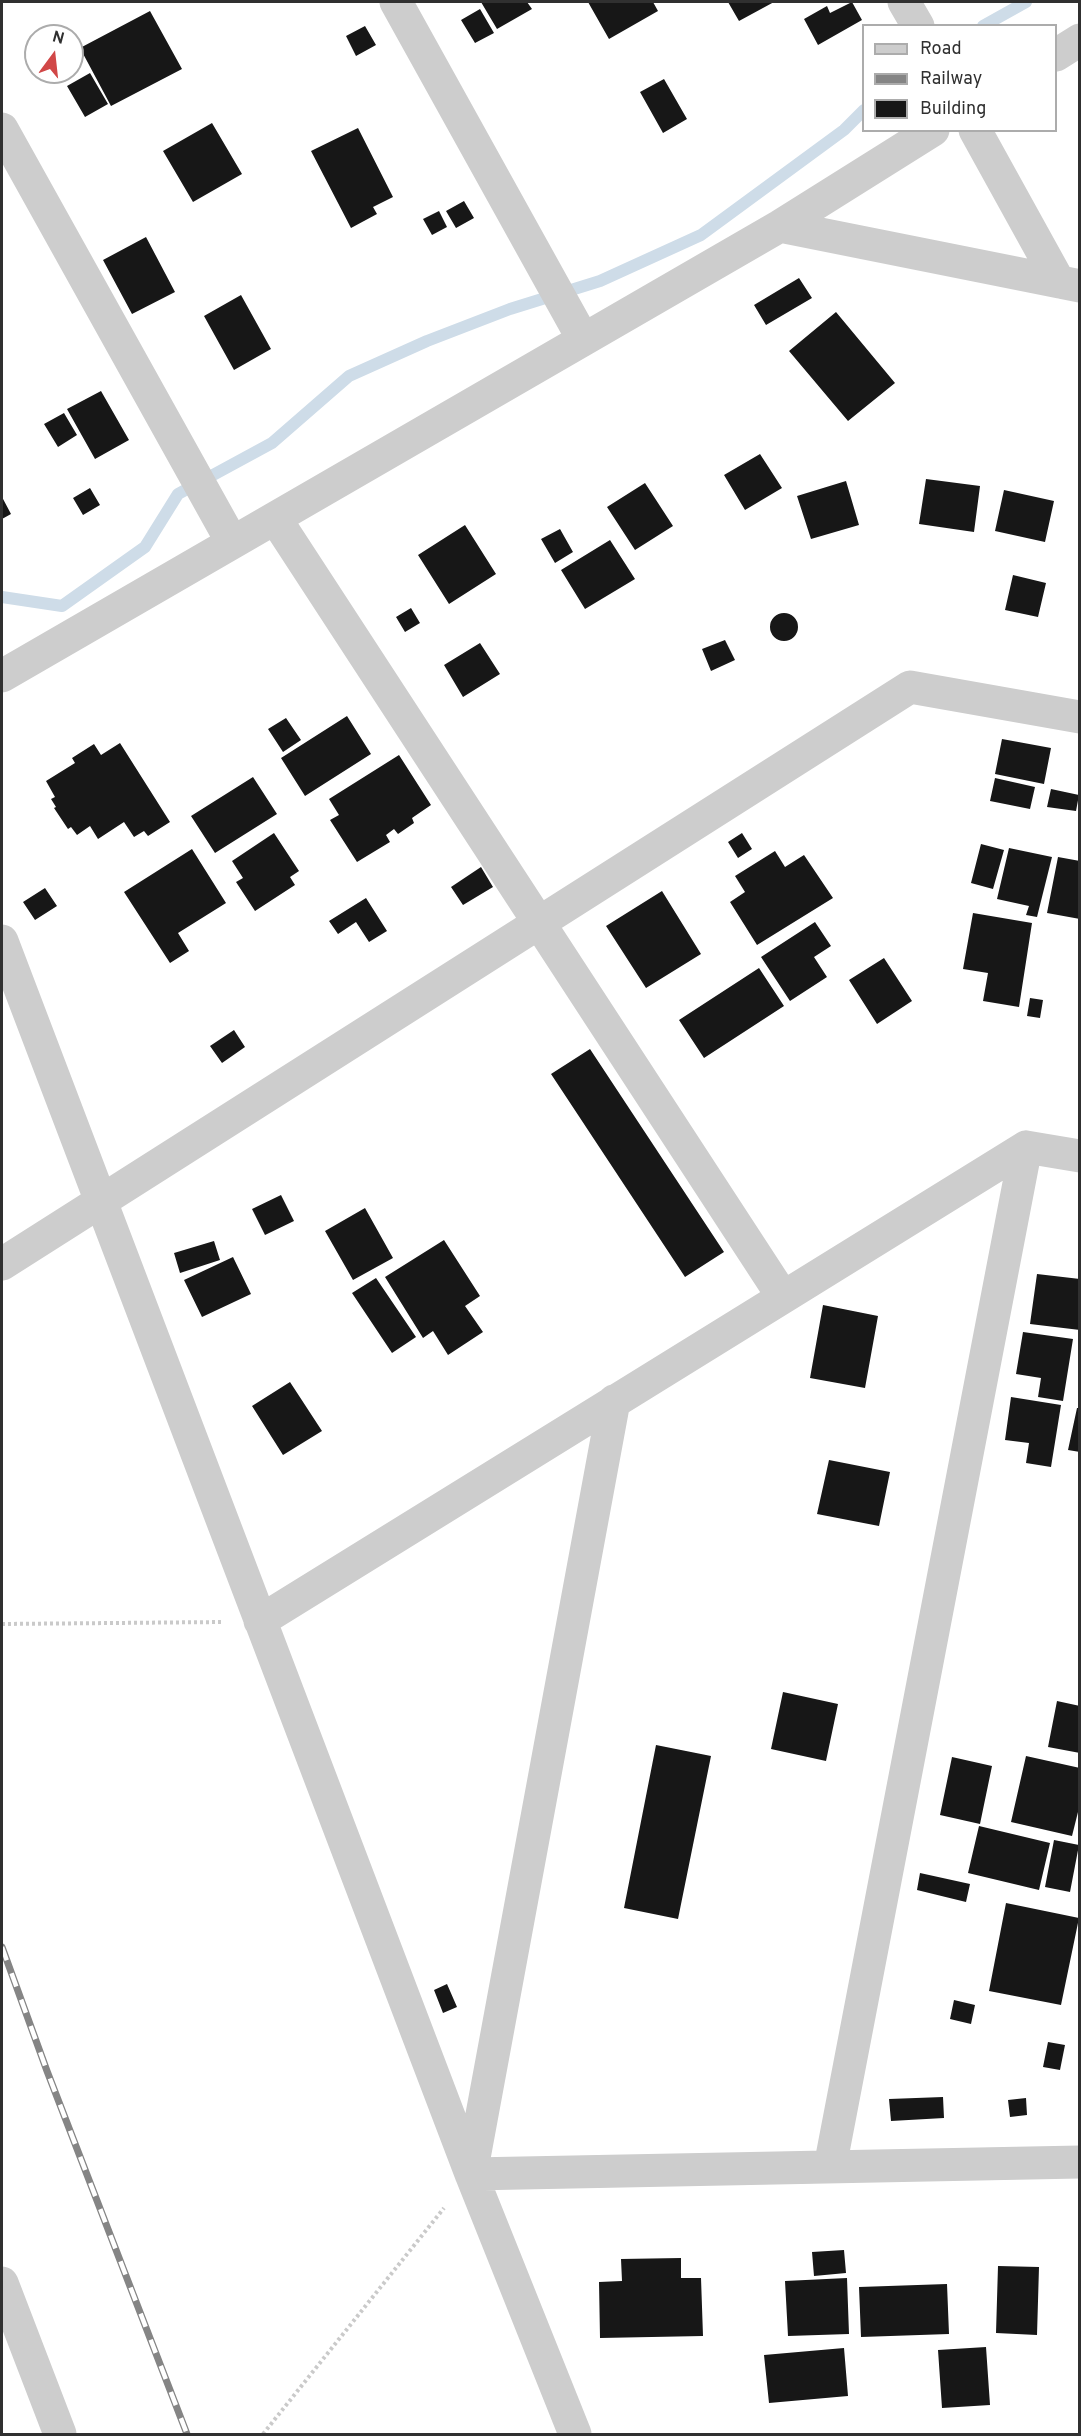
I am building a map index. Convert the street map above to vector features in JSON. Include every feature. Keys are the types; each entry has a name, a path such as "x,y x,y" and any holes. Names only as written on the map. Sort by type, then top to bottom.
{"street":[{"path":"396,2 583,339"},
{"path":"904,2 917,24"},
{"path":"1057,54 1080,40"},
{"path":"2,129 232,542"},
{"path":"2,676 780,226 930,132"},
{"path":"976,132 1069,284"},
{"path":"780,226 1069,284"},
{"path":"275,518 783,1297"},
{"path":"2,1264 910,687 1080,717"},
{"path":"2,941 471,2174 575,2434"},
{"path":"260,1621 1026,1147 1080,1156"},
{"path":"830,2167 1026,1147"},
{"path":"471,2174 614,1401"},
{"path":"471,2174 1080,2162"},
{"path":"2,2283 60,2434"}],"path":[{"path":"2,1624 260,1621"},
{"path":"263,2434 471,2174"}],"building":[{"path":"481,2 527,2 532,9 497,29"},
{"path":"588,2 653,2 658,11 609,39"},
{"path":"728,2 774,2 739,21"},
{"path":"852,2 862,20 818,45 804,19 827,6 830,13"},
{"path":"480,9 494,33 475,43 461,20"},
{"path":"150,11 182,69 111,106 84,55 84,46"},
{"path":"365,26 376,45 356,56 346,36"},
{"path":"90,73 108,104 85,117 67,86 84,84 84,76"},
{"path":"664,79 687,119 663,133 640,92"},
{"path":"212,123 242,174 193,202 163,151"},
{"path":"358,128 393,197 373,207 377,214 351,228 311,151"},
{"path":"464,201 474,218 456,228 446,211"},
{"path":"439,211 447,227 432,235 423,219"},
{"path":"146,237 175,292 132,314 103,260"},
{"path":"799,278 812,298 766,325 754,305"},
{"path":"241,295 271,349 234,370 204,316"},
{"path":"836,312 895,383 848,421 789,351"},
{"path":"101,391 129,440 95,459 67,409"},
{"path":"64,413 77,435 58,447 44,424"},
{"path":"760,454 782,488 745,510 724,475"},
{"path":"926,479 980,486 974,532 919,524"},
{"path":"846,481 859,525 811,539 797,496"},
{"path":"645,483 673,526 635,550 607,507"},
{"path":"90,488 100,505 83,515 73,498"},
{"path":"1004,490 1054,501 1045,542 995,531"},
{"path":"2,497 11,514 2,519"},
{"path":"465,525 496,574 449,604 418,555"},
{"path":"560,529 573,552 555,563 541,539"},
{"path":"610,540 635,579 585,609 561,570"},
{"path":"1013,575 1046,583 1038,617 1005,610"},
{"path":"411,608 420,623 405,632 396,617"},
{"path":"784,613 794,617 798,627 794,637 784,641 774,637 770,627 774,617"},
{"path":"725,640 735,660 711,671 702,649"},
{"path":"480,643 500,674 463,697 444,665"},
{"path":"347,716 371,754 305,796 281,758"},
{"path":"286,718 301,740 283,752 268,729"},
{"path":"1002,739 1051,748 1044,784 995,774"},
{"path":"120,743 170,822 148,836 144,831 134,837 124,822 98,839 90,826 77,835 71,827 68,829 54,808 56,807 51,799 55,797 46,781 75,763 72,758 94,744 101,755"},
{"path":"399,755 431,805 412,818 414,823 398,834 394,829 386,835 390,842 357,862 330,820 339,815 329,799"},
{"path":"253,777 277,814 215,853 191,816"},
{"path":"995,778 1035,787 1030,809 990,801"},
{"path":"1051,789 1079,795 1076,811 1047,807"},
{"path":"274,833 299,871 290,877 295,885 255,911 236,882 243,878 232,861"},
{"path":"742,833 752,849 738,858 728,842"},
{"path":"981,844 1004,850 993,889 971,883"},
{"path":"1009,848 1052,857 1037,917 1026,915 1029,906 997,899"},
{"path":"192,849 226,903 178,933 189,951 170,963 124,892"},
{"path":"775,851 785,867 804,855 833,898 757,945 730,902 745,892 735,876"},
{"path":"1058,857 1080,861 1080,919 1047,913"},
{"path":"481,867 493,887 463,905 451,887"},
{"path":"45,888 57,906 35,920 23,902"},
{"path":"662,891 701,954 646,988 606,926"},
{"path":"366,898 387,931 369,942 356,922 338,934 329,921"},
{"path":"973,913 1032,923 1019,1007 983,1001 988,973 963,969"},
{"path":"815,922 831,946 814,957 827,977 790,1001 761,957"},
{"path":"884,958 912,1001 877,1024 849,980"},
{"path":"759,968 784,1006 704,1058 679,1020"},
{"path":"1030,998 1043,1000 1040,1018 1027,1016"},
{"path":"234,1030 245,1047 222,1063 210,1046"},
{"path":"590,1049 724,1252 685,1277 551,1074"},
{"path":"281,1195 294,1221 265,1235 252,1209"},
{"path":"365,1208 393,1258 353,1280 325,1231"},
{"path":"444,1240 480,1296 465,1306 483,1332 448,1355 433,1331 423,1338 385,1277"},
{"path":"214,1241 220,1260 180,1273 174,1253"},
{"path":"233,1257 251,1294 202,1317 184,1280"},
{"path":"1037,1274 1080,1279 1080,1330 1030,1324"},
{"path":"376,1278 416,1337 392,1353 352,1293"},
{"path":"823,1305 878,1316 865,1388 810,1378"},
{"path":"1023,1332 1073,1339 1063,1401 1038,1397 1041,1378 1016,1374"},
{"path":"290,1382 322,1431 283,1455 252,1406"},
{"path":"1011,1397 1061,1405 1051,1467 1026,1463 1029,1443 1005,1440"},
{"path":"1077,1408 1080,1408 1080,1452 1068,1450"},
{"path":"829,1460 890,1472 879,1526 817,1514"},
{"path":"783,1692 838,1704 826,1761 771,1749"},
{"path":"1057,1701 1080,1706 1080,1753 1048,1747"},
{"path":"656,1745 711,1756 678,1919 624,1908"},
{"path":"1026,1756 1080,1768 1080,1804 1072,1836 1011,1822"},
{"path":"952,1757 992,1766 980,1824 940,1815"},
{"path":"979,1826 1050,1843 1039,1890 968,1873"},
{"path":"1054,1840 1079,1845 1070,1892 1045,1887"},
{"path":"920,1873 970,1884 966,1902 917,1890"},
{"path":"1006,1903 1079,1918 1061,2005 989,1991"},
{"path":"447,1984 457,2007 443,2013 434,1990"},
{"path":"954,2000 975,2005 971,2024 950,2019"},
{"path":"1048,2042 1065,2045 1060,2070 1043,2067"},
{"path":"943,2097 944,2118 891,2121 889,2099"},
{"path":"1026,2098 1027,2115 1010,2117 1008,2100"},
{"path":"844,2250 846,2273 814,2276 812,2252"},
{"path":"681,2258 681,2278 701,2278 703,2336 600,2338 599,2282 622,2281 621,2259"},
{"path":"998,2266 1039,2267 1037,2335 996,2333"},
{"path":"847,2278 849,2334 788,2336 785,2281"},
{"path":"947,2284 949,2334 861,2337 859,2287"},
{"path":"986,2347 990,2405 942,2408 938,2350"},
{"path":"844,2348 848,2396 769,2403 764,2355"}],"waterway":[{"path":"987,24 1026,2"},
{"path":"2,597 62,606 145,547 178,494 272,443 349,376 427,341 510,309 600,281 701,235 844,130 862,112"}],"railway":[{"path":"2,1947 47,2071 187,2434"}]}
